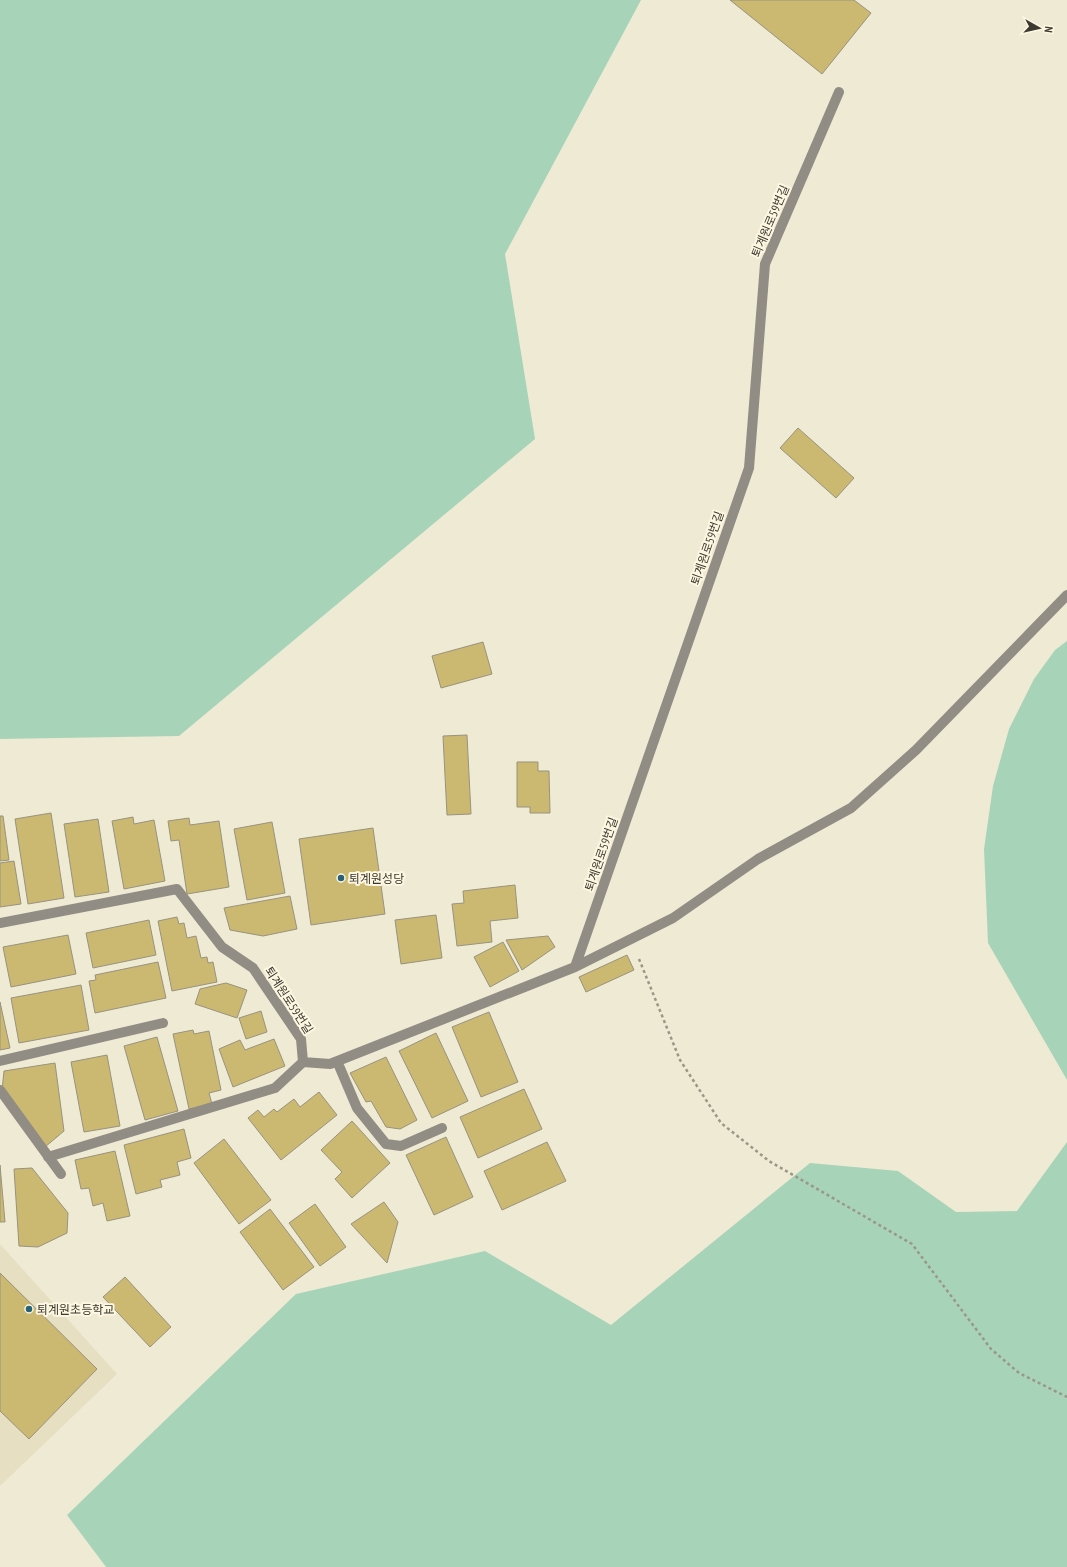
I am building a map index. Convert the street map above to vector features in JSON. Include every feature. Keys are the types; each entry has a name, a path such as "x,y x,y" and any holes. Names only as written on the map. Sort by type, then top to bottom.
{"street":[{"name":"퇴계원로59번길","path":"575,968 749,468 765,264 839,92"},
{"path":"48,1157 275,1088 303,1062 330,1064 338,1061 575,968 673,918 758,859 851,808 916,750 1067,596"},
{"name":"퇴계원로59번길","path":"0,923 177,889 222,947 252,968 301,1039 303,1062"},
{"path":"0,1061 163,1022"},
{"path":"338,1061 357,1108 386,1144 401,1146 442,1128"},
{"path":"0,1090 61,1174"}],"path":[{"path":"631,939 680,1060 721,1123 769,1160 912,1244 991,1349 1019,1372 1067,1397"}],"shaded area":[{"name":"퇴계원초등학교","path":"0,1244 117,1374 0,1486"}],"green space":[{"path":"0,0 641,0 505,254 535,439 179,736 0,739"},
{"path":"1067,641 1067,1080 988,943 984,849 993,786 1009,729 1034,679 1055,650"},
{"path":"1067,1142 1067,1567 106,1567 67,1515 296,1294 485,1251 611,1325 810,1163 898,1171 956,1212 1017,1211"}],"building":[{"path":"730,0 854,0 871,13 822,74"},
{"path":"798,428 854,478 836,498 780,448"},
{"path":"483,642 492,674 441,688 432,656"},
{"path":"467,735 471,814 447,815 443,736"},
{"path":"517,762 538,762 538,771 549,771 550,813 530,813 530,807 517,807"},
{"path":"51,813 64,898 28,904 15,819"},
{"path":"0,816 3,816 9,860 0,861"},
{"path":"133,817 134,824 154,820 165,881 124,889 112,821"},
{"path":"189,818 190,825 219,821 229,887 187,894 179,840 171,841 168,821"},
{"path":"98,819 109,892 75,897 64,824"},
{"path":"272,822 285,893 247,900 234,829"},
{"path":"373,828 385,914 311,925 299,839"},
{"path":"14,861 21,904 0,907 0,863"},
{"path":"515,885 518,918 490,921 492,942 457,946 452,904 464,903 463,891"},
{"path":"290,896 297,929 263,936 230,930 224,908"},
{"path":"436,915 442,958 401,964 395,920"},
{"path":"177,917 179,924 184,923 187,938 196,936 201,958 207,957 208,963 213,962 217,982 172,991 158,921"},
{"path":"149,920 156,955 93,968 86,933"},
{"path":"68,935 76,974 11,987 3,947"},
{"path":"548,936 555,947 522,970 506,940"},
{"path":"503,942 519,971 490,987 474,957"},
{"path":"627,955 634,970 586,992 579,977"},
{"path":"158,962 166,998 95,1013 89,981 96,980 95,975"},
{"path":"226,983 247,990 237,1018 195,1004 200,989"},
{"path":"81,985 89,1030 19,1043 11,998"},
{"path":"0,1002 10,1048 0,1050"},
{"path":"261,1011 267,1032 246,1039 239,1018"},
{"path":"489,1012 518,1082 481,1097 452,1027"},
{"path":"193,1030 194,1034 209,1031 221,1090 209,1093 212,1104 189,1109 173,1034"},
{"path":"436,1033 468,1101 432,1118 399,1051"},
{"path":"157,1037 178,1111 145,1120 124,1046"},
{"path":"274,1039 285,1066 233,1087 219,1049 240,1040 245,1050"},
{"path":"107,1055 120,1126 84,1132 71,1062"},
{"path":"386,1057 417,1120 400,1129 386,1127 371,1101 366,1102 350,1073"},
{"path":"55,1063 64,1131 45,1147 2,1090 4,1071"},
{"path":"524,1089 542,1129 478,1158 460,1117"},
{"path":"319,1092 337,1115 281,1160 248,1118 258,1110 264,1117 274,1109 277,1112 294,1099 300,1107"},
{"path":"352,1121 390,1163 352,1198 335,1179 342,1172 321,1150"},
{"path":"184,1129 191,1158 177,1162 180,1175 160,1180 162,1187 136,1194 124,1145"},
{"path":"446,1137 473,1197 434,1215 406,1155"},
{"path":"224,1139 271,1200 239,1224 194,1163"},
{"path":"547,1142 566,1181 502,1210 484,1171"},
{"path":"115,1151 130,1216 107,1221 103,1203 93,1206 89,1188 81,1189 75,1160"},
{"path":"0,1165 5,1222 0,1222"},
{"path":"32,1168 68,1213 67,1233 38,1247 19,1246 14,1169"},
{"path":"384,1202 398,1222 387,1263 351,1224"},
{"path":"315,1204 346,1247 320,1266 289,1223"},
{"path":"270,1209 314,1267 283,1290 240,1232"},
{"name":"퇴계원초등학교","path":"0,1273 97,1369 29,1439 0,1411"},
{"path":"125,1277 171,1327 150,1347 103,1297"}],"place":[{"name":"퇴계원성당","path":"341,878"},
{"name":"퇴계원초등학교","path":"29,1309"}]}
